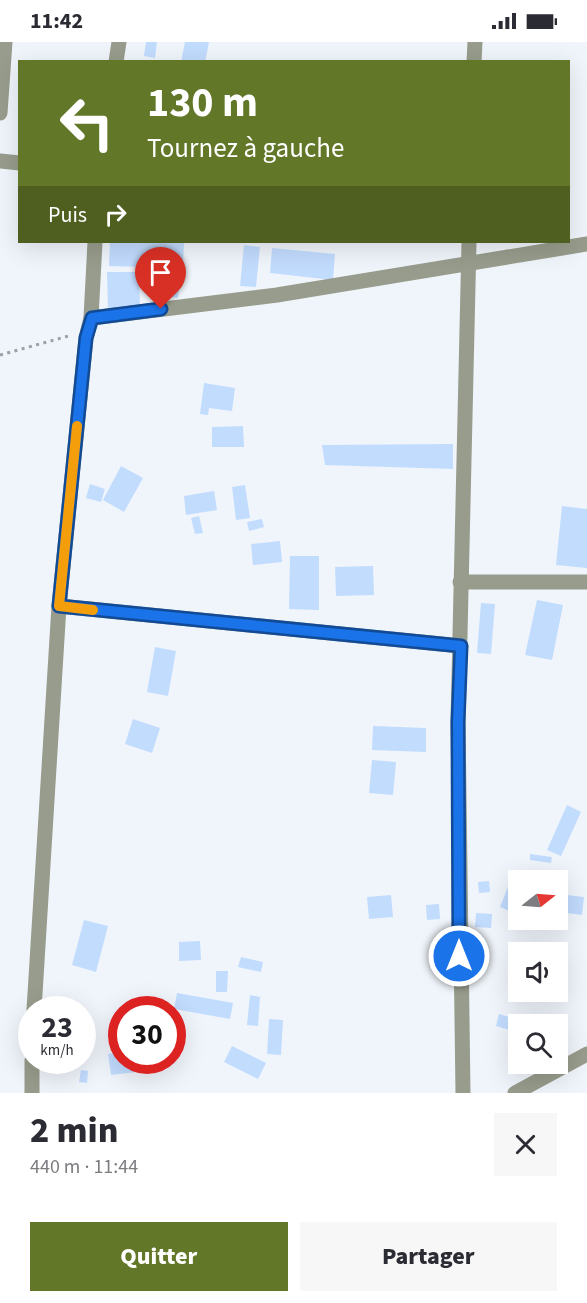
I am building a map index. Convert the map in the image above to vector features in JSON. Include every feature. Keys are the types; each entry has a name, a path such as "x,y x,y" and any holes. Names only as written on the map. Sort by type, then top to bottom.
{"street":[{"path":"0,113 5,42"},
{"path":"116,60 119,42"},
{"path":"474,60 475,42"},
{"path":"0,161 18,163"},
{"path":"35,996 59,606 86,338 92,318 95,243"},
{"path":"463,1093 458,722 469,243"},
{"path":"92,318 277,295 587,244"},
{"path":"460,582 587,582"},
{"path":"59,606 461,646"},
{"path":"515,1093 587,1054"},
{"path":"32,1074 32,1093"}],"path":[{"path":"0,355 28,349 68,334 86,338"}],"building":[{"path":"146,42 157,42 155,58 144,56"},
{"path":"185,42 209,42 205,60 181,60"},
{"path":"110,243 184,243 183,268 109,266"},
{"path":"244,245 260,247 256,287 240,286"},
{"path":"272,248 335,254 333,280 270,273"},
{"path":"107,272 139,272 140,308 108,309"},
{"path":"159,275 180,278 178,298 157,295"},
{"path":"204,383 235,388 232,411 209,408 208,415 200,414"},
{"path":"243,426 244,447 212,447 212,427"},
{"path":"453,444 453,469 325,465 322,445"},
{"path":"121,466 143,478 124,512 103,500"},
{"path":"90,484 105,489 101,502 86,498"},
{"path":"245,485 250,518 236,520 232,487"},
{"path":"214,491 217,510 186,515 184,496"},
{"path":"562,506 587,509 587,568 556,565"},
{"path":"199,516 203,533 195,534 191,518"},
{"path":"262,519 264,527 249,531 247,522"},
{"path":"280,541 282,562 253,565 251,544"},
{"path":"290,556 319,556 319,610 289,609"},
{"path":"373,566 374,595 336,596 335,567"},
{"path":"537,600 563,605 552,660 525,655"},
{"path":"481,603 495,604 491,654 477,653"},
{"path":"155,647 176,651 168,696 147,692"},
{"path":"133,719 160,728 152,753 125,744"},
{"path":"373,726 426,728 426,752 372,750"},
{"path":"372,760 396,762 393,795 369,793"},
{"path":"567,805 581,812 561,856 547,850"},
{"path":"530,854 552,857 551,863 530,860"},
{"path":"489,881 490,892 479,893 478,882"},
{"path":"508,887 508,910 500,907"},
{"path":"391,895 393,917 369,919 367,897"},
{"path":"568,895 584,897 582,915 568,913"},
{"path":"439,904 440,919 427,920 426,905"},
{"path":"476,913 492,914 491,928 475,927"},
{"path":"84,920 108,926 96,972 72,965"},
{"path":"200,941 201,960 179,961 179,942"},
{"path":"479,949 488,951 486,960 477,958"},
{"path":"241,957 263,962 261,972 238,967"},
{"path":"216,971 228,971 227,992 216,992"},
{"path":"177,993 233,1003 230,1019 186,1011 186,996 176,996"},
{"path":"250,995 260,997 258,1026 247,1025"},
{"path":"499,1014 508,1017 508,1030 496,1026"},
{"path":"269,1019 283,1020 281,1055 267,1054"},
{"path":"232,1046 266,1063 258,1079 224,1062"},
{"path":"80,1074 88,1074 87,1083 79,1082"}],"slow traffic":[{"path":"77,426 59,606 93,610"}],"route":[{"path":"161,309 92,318 86,338 59,606 461,646 458,722 459,956"}]}
